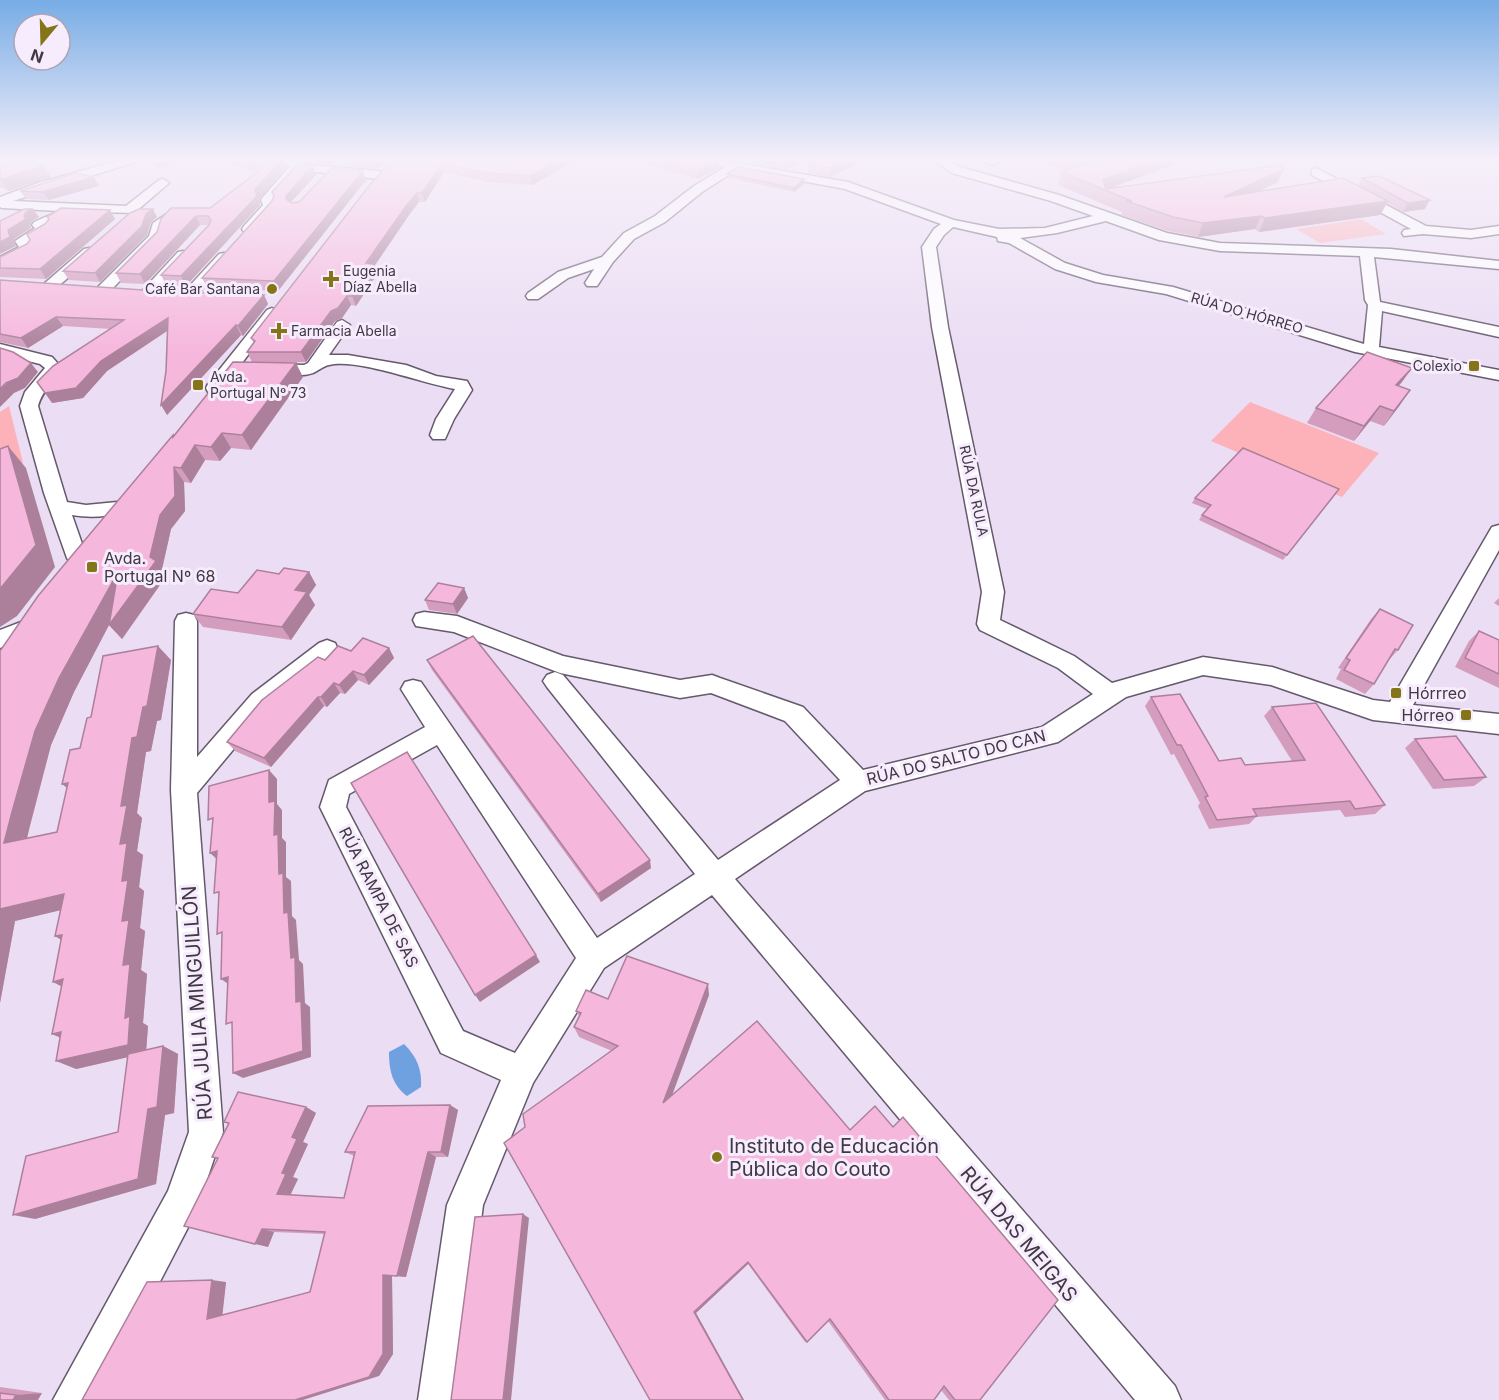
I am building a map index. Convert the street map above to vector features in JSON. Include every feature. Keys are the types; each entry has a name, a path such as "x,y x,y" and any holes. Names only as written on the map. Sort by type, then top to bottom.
{"street":[{"path":"0,263 27,248 22,241 45,228 39,225 42,223"},
{"path":"161,223 155,237 98,289 208,296"},
{"path":"179,294 236,244 254,223"},
{"path":"592,283 629,236 652,223"},
{"path":"950,224 1004,234 1030,234 1083,223"},
{"path":"1127,223 1164,237 1220,246 1391,253 1499,265"},
{"path":"1411,223 1423,230"},
{"name":"RÚA DO HÓRREO","path":"950,224 1013,240 1060,266 1101,279 1168,290 1371,350 1499,375"},
{"name":"RÚA DA RULA","path":"950,224 939,232 929,248 940,327 993,592 988,624 1066,662 1111,695"},
{"path":"1391,253 1392,244 1404,235 1423,230 1471,234 1499,230"},
{"path":"71,288 45,286 98,244"},
{"path":"148,293 191,247"},
{"path":"1367,252 1372,300 1375,305 1371,350"},
{"path":"532,296 563,275 608,260"},
{"path":"200,406 283,298"},
{"path":"1375,305 1499,332"},
{"path":"314,366 342,325"},
{"path":"2,352 46,360 53,368 33,393 29,406 76,558"},
{"path":"229,369 307,370 326,360 348,360 406,370 432,380 461,385 464,390 445,419 439,435"},
{"path":"62,515 123,501 92,535 63,576"},
{"path":"62,515 92,535"},
{"path":"1397,712 1499,532"},
{"path":"0,658 35,612"},
{"path":"424,620 457,624 560,664 680,688 712,684 794,714 858,782 593,958 521,1072 465,1205 438,1400"},
{"name":"RÚA JULIA MINGUILLÓN","path":"73,1400 140,1282 183,1199 206,1132 184,790 186,621"},
{"path":"0,640 21,630"},
{"path":"184,790 260,701 327,649"},
{"name":"RÚA DO SALTO DO CAN","path":"858,782 1049,735 1118,690 1203,666 1272,676 1373,710 1491,722"},
{"name":"RÚA DAS MEIGAS","path":"555,681 714,876 1161,1400"},
{"path":"413,689 593,958"},
{"name":"RÚA RAMPA DE SAS","path":"440,731 370,768 338,788 333,807 452,1042 521,1072"}],"shaded area":[{"path":"1333,223 1368,223 1386,234 1320,243 1296,229"},
{"path":"1250,402 1379,453 1342,497 1211,441"},
{"path":"9,406 23,463 0,471 0,412"}],"water":[{"path":"404,1044 418,1064 421,1081 421,1087 407,1096 395,1082 389,1059 389,1052"}],"building":[{"path":"0,223 19,223 8,230 10,237 0,242"},
{"path":"94,223 40,269 0,268 0,257 27,244 30,240 27,234 45,224"},
{"path":"118,223 143,223 95,273 63,271"},
{"path":"160,223 189,223 140,274 116,273 157,232"},
{"path":"231,223 181,276 161,275 209,225"},
{"path":"252,223 321,223 274,281 202,278"},
{"path":"340,223 394,223 366,263 374,264 352,296 347,296 338,308 331,311 301,352 247,352 255,341 251,338"},
{"path":"0,280 143,290 264,295 238,326 236,325 161,405 166,371 168,318 101,361 76,388 45,393 37,382 53,366 124,320 56,317 21,338 0,334"},
{"path":"0,348 13,352 31,363 18,378 6,383 0,389"},
{"path":"1367,352 1412,368 1396,385 1410,390 1394,411 1380,406 1364,426 1316,408"},
{"path":"233,362 296,363 242,435 222,433 211,447 195,445 181,468 174,467 175,496 160,515 150,557 156,561 109,625 118,572 59,678 35,731 4,843 57,832 68,783 62,784 70,750 80,748 87,718 91,717 103,656 158,646 147,706 143,707 137,737 132,738 121,806 127,805 120,844 127,843 122,881 128,880 122,921 129,920 123,965 130,964 125,1018 130,1016 128,1045 56,1061 61,1032 52,1034 63,979 53,982 62,935 55,936 64,894 0,909 0,651 38,596 173,435 173,437"},
{"path":"8,446 36,545 0,589 0,449"},
{"path":"1243,448 1339,489 1287,555 1202,515 1211,505 1195,498"},
{"path":"284,568 309,572 295,590 307,592 282,627 193,614 211,589 238,593 257,570 279,574"},
{"path":"438,583 464,588 453,604 425,600"},
{"path":"1380,609 1413,625 1374,684 1344,670 1350,660 1346,658"},
{"path":"1479,631 1499,640 1499,674 1465,658"},
{"path":"473,636 650,860 598,894 427,660"},
{"path":"363,638 389,648 364,675 353,671 339,685 334,683 321,697 318,697 264,758 227,742 262,700 318,657 325,660 338,646 351,651"},
{"path":"1180,694 1219,761 1241,758 1245,765 1305,760 1272,707 1316,703 1385,805 1355,809 1350,801 1253,809 1257,816 1217,820 1205,797 1208,796 1181,745 1177,745 1151,697"},
{"path":"1456,736 1486,777 1444,780 1415,739"},
{"path":"407,752 536,955 475,995 351,783"},
{"path":"269,770 269,802 275,801 274,835 278,834 279,874 283,873 284,913 288,912 291,958 295,957 296,1002 301,1001 303,1051 233,1073 232,1022 226,1024 228,977 221,979 222,932 217,934 219,892 214,893 217,851 210,853 213,818 208,820 209,786"},
{"name":"Instituto de Educación Pública do Couto","path":"627,956 708,984 663,1103 757,1021 850,1130 875,1106 893,1127 903,1117 1058,1300 980,1400 955,1400 944,1386 934,1400 889,1400 830,1319 807,1342 748,1262 694,1312 743,1400 650,1400 504,1143 525,1127 523,1114 618,1046 574,1027 581,1013 576,1011 586,990 608,999"},
{"path":"163,1046 157,1107 148,1109 138,1179 13,1215 26,1156 118,1132 128,1054"},
{"path":"238,1092 306,1107 292,1137 297,1139 282,1173 286,1174 277,1194 344,1198 355,1152 345,1152 368,1106 450,1105 441,1152 428,1152 397,1276 383,1275 383,1354 369,1377 295,1400 82,1400 147,1282 212,1280 207,1319 310,1292 325,1232 262,1229 255,1244 184,1226 218,1158 212,1157 229,1123 224,1122"},
{"path":"523,1214 503,1400 451,1400 475,1217"},
{"path":"0,1393 16,1395 13,1400 0,1400"}],"place":[{"name":"Eugenia Díaz Abella","path":"331,279"},
{"name":"Café Bar Santana","path":"272,289"},
{"name":"Farmacia Abella","path":"279,331"},
{"name":"Colexio","path":"1474,366"},
{"name":"Avda. Portugal Nº 73","path":"198,385"},
{"name":"Avda. Portugal Nº 68","path":"92,567"},
{"name":"Hórrreo","path":"1396,693"},
{"name":"Hórreo","path":"1466,715"},
{"name":"Instituto de Educación Pública do Couto","path":"717,1157"}]}
